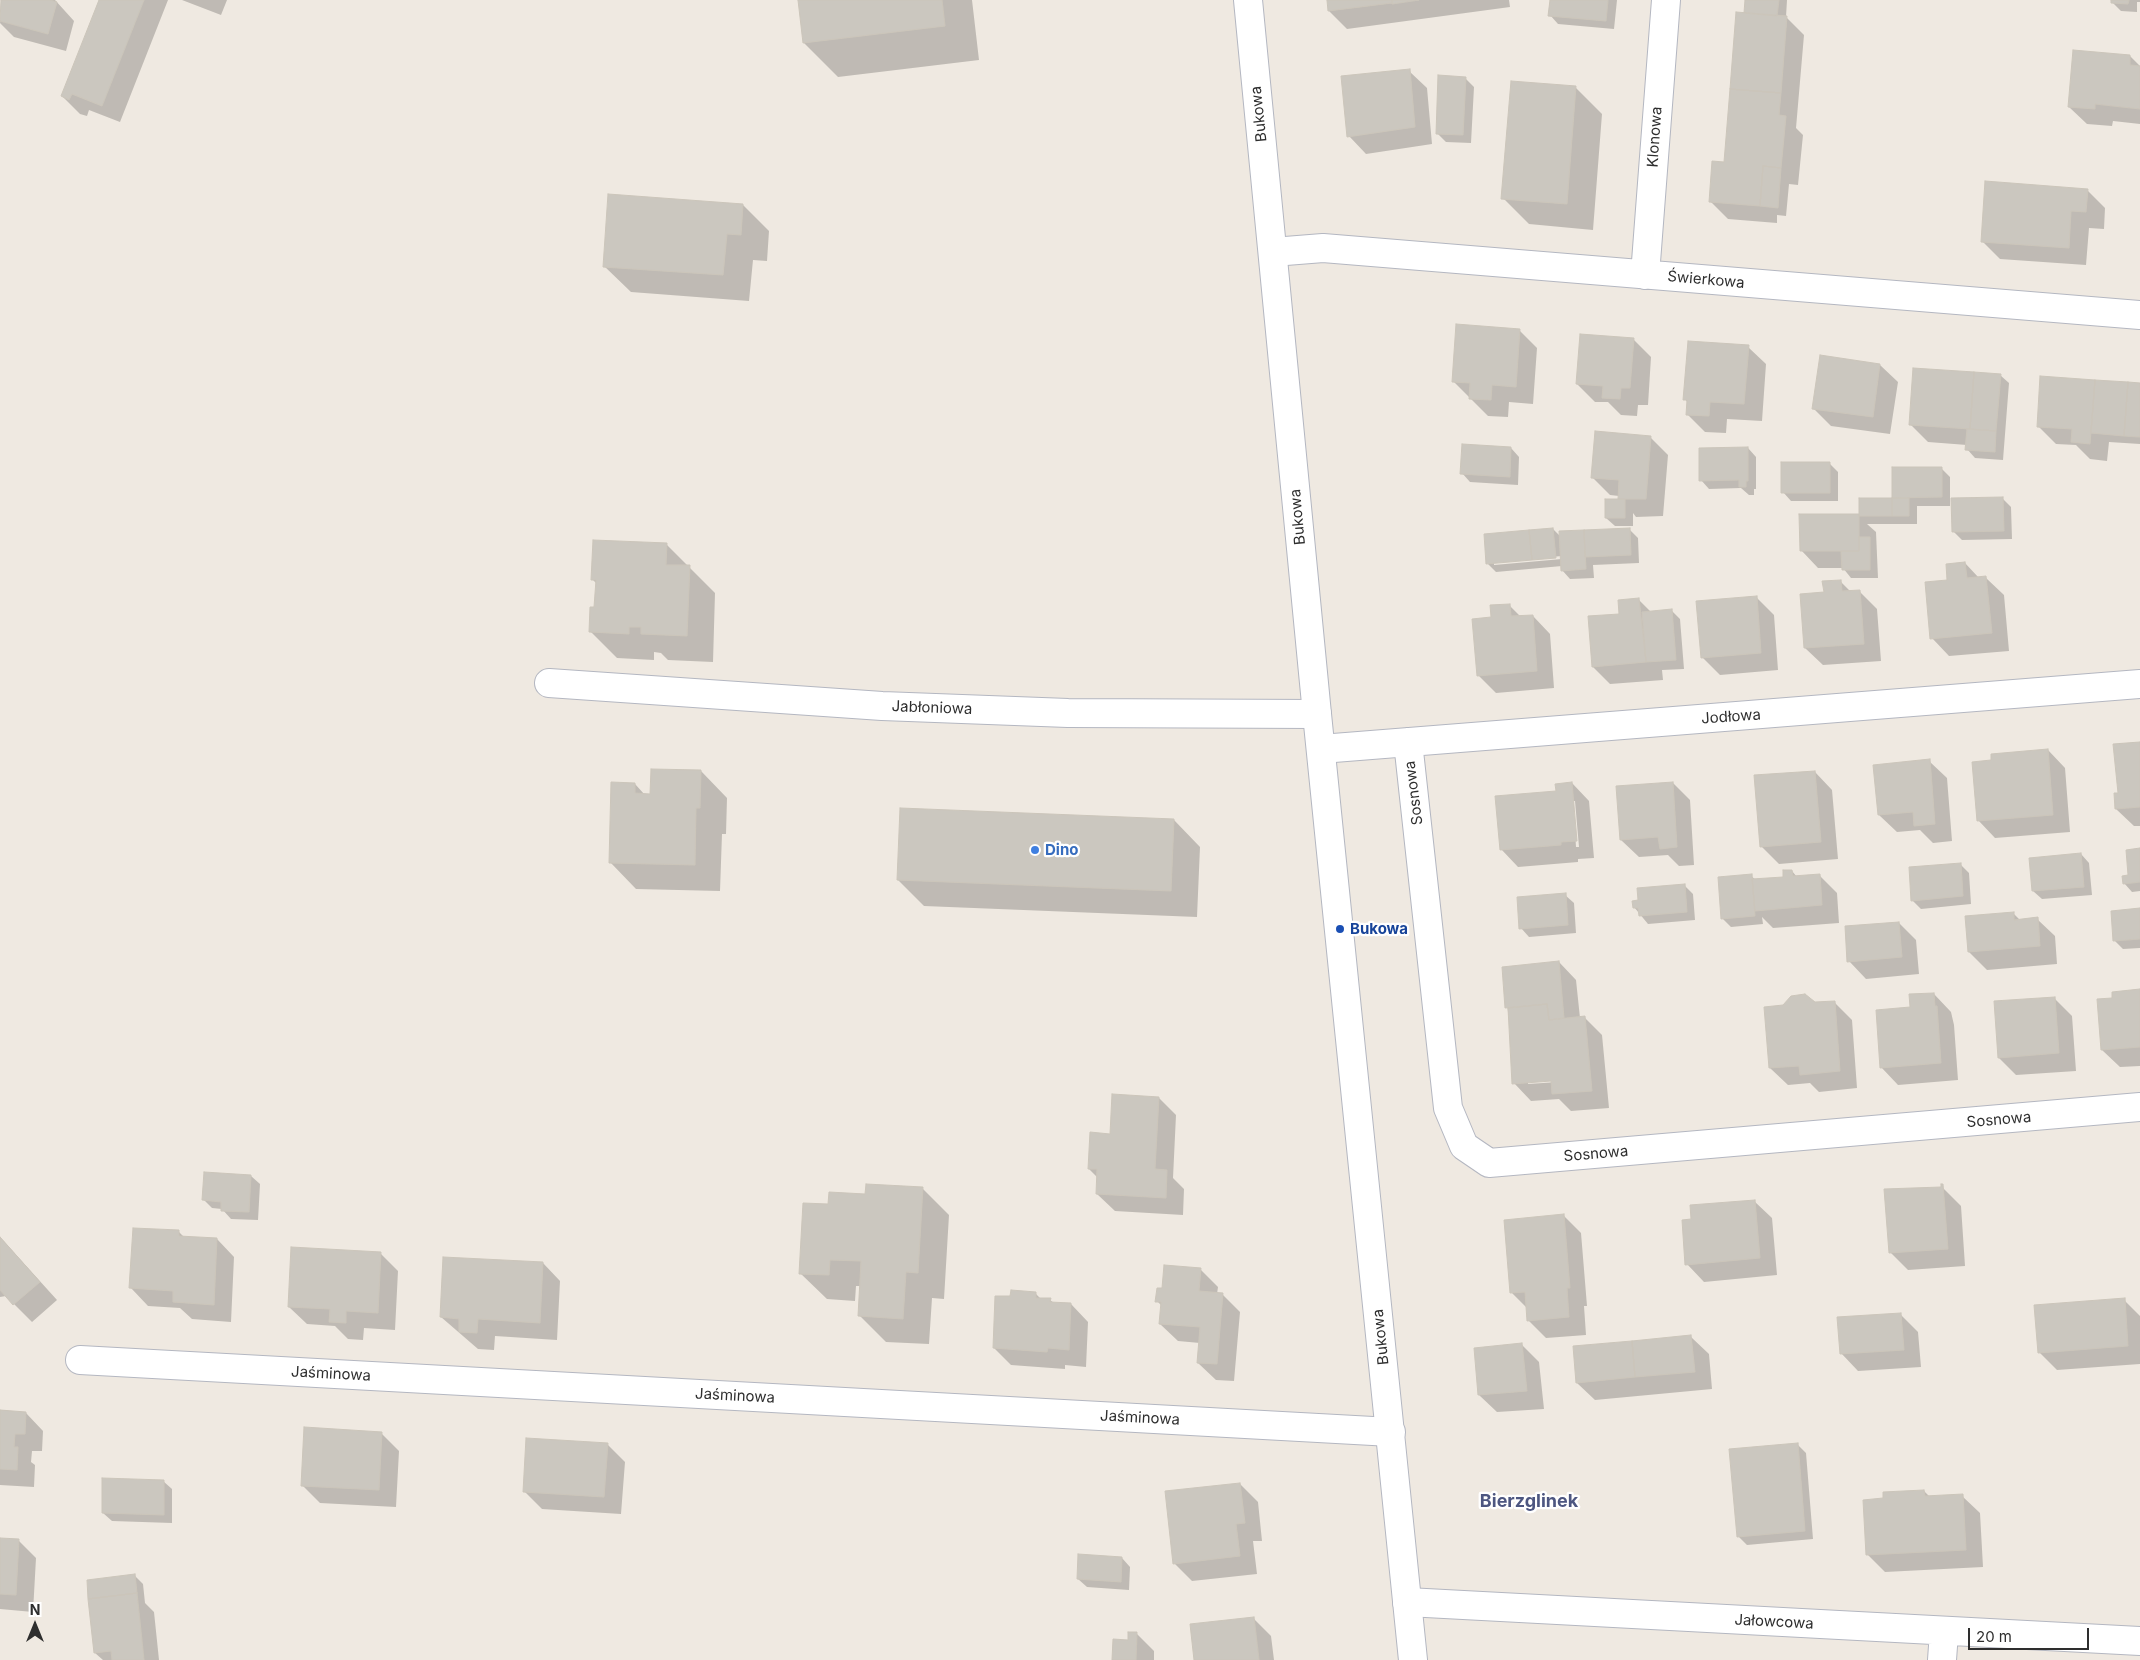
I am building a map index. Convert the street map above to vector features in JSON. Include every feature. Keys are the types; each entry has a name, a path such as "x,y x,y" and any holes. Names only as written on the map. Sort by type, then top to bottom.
{"street":[{"name":"Bukowa","path":"1248,0 1317,714 1413,1660"},
{"name":"Klonowa","path":"1645,275 1666,0"},
{"name":"Świerkowa","path":"1273,252 1323,248 2140,315"},
{"name":"Jabłoniowa","path":"548,683 882,706 1068,713 1317,714"},
{"name":"Jodłowa","path":"1321,749 2140,684"},
{"name":"Sosnowa","path":"1408,742 1448,1108 1464,1146 1489,1163 2140,1108"},
{"name":"Jaśminowa","path":"80,1360 1391,1432"},
{"name":"Jałowcowa","path":"1407,1602 2140,1641"},
{"path":"1942,1660 1944,1632"}],"building":[{"path":"1,0 50,0 57,2 48,34 0,21"},
{"path":"99,0 144,0 102,106 72,94 69,100 61,96"},
{"path":"798,0 942,0 945,26 803,43"},
{"path":"1327,0 1392,0 1392,3 1328,11"},
{"path":"1392,0 1419,0 1392,4"},
{"path":"1550,0 1608,0 1606,21 1548,16"},
{"path":"1745,0 1779,0 1777,16 1744,13"},
{"path":"2111,0 2129,0 2128,4 2111,3"},
{"path":"1736,12 1787,16 1781,93 1730,89"},
{"path":"2073,50 2130,55 2130,65 2140,66 2140,109 2095,104 2095,109 2068,107"},
{"path":"1410,69 1415,127 1347,137 1341,76"},
{"path":"1438,75 1466,77 1463,135 1436,134"},
{"path":"1511,81 1576,86 1567,204 1501,199"},
{"path":"1730,89 1781,93 1779,115 1786,116 1781,168 1763,166 1760,206 1709,202 1712,161 1724,162"},
{"path":"1763,166 1781,168 1778,208 1760,206"},
{"path":"1985,181 2088,189 2086,212 2071,211 2069,248 1981,242"},
{"path":"608,194 743,204 741,235 727,234 723,275 603,267"},
{"path":"1456,324 1520,329 1516,387 1492,385 1491,400 1469,399 1470,383 1452,382"},
{"path":"1580,334 1634,338 1630,388 1621,388 1620,399 1602,398 1603,386 1576,384"},
{"path":"1688,341 1749,345 1744,404 1710,402 1709,416 1686,415 1687,400 1683,400"},
{"path":"1820,355 1880,364 1873,417 1812,409"},
{"path":"1913,368 1974,372 1970,429 1909,425"},
{"path":"1974,372 2001,374 1996,431 1970,429"},
{"path":"2040,376 2095,380 2090,444 2071,442 2072,429 2037,427"},
{"path":"2095,380 2128,382 2124,436 2091,433"},
{"path":"2128,382 2140,383 2140,437 2124,436"},
{"path":"1967,429 1996,431 1995,452 1965,450"},
{"path":"1595,431 1651,436 1646,499 1618,499 1619,480 1591,478"},
{"path":"1462,444 1511,447 1510,477 1460,474"},
{"path":"1748,447 1748,481 1746,481 1746,487 1739,487 1739,480 1699,481 1699,448"},
{"path":"1781,462 1830,462 1830,493 1781,493"},
{"path":"1892,467 1942,467 1942,497 1892,498"},
{"path":"2003,497 2004,531 1952,532 1951,498"},
{"path":"1859,498 1892,498 1892,516 1859,516"},
{"path":"1892,498 1909,498 1909,516 1892,516"},
{"path":"1605,499 1625,499 1625,518 1605,518"},
{"path":"1799,514 1859,514 1859,551 1800,551"},
{"path":"1553,528 1556,558 1532,560 1529,530"},
{"path":"1630,528 1631,555 1585,557 1584,530"},
{"path":"1529,530 1532,560 1486,564 1484,534"},
{"path":"1584,530 1586,569 1561,571 1559,531"},
{"path":"1859,537 1870,537 1870,570 1842,570 1841,551 1859,551"},
{"path":"593,540 667,543 666,565 690,565 687,636 641,634 641,627 629,627 629,634 589,632 590,607 594,607 596,580 591,580"},
{"path":"1965,562 1967,578 1986,576 1992,633 1930,639 1925,582 1947,580 1946,564"},
{"path":"1841,580 1842,591 1860,590 1864,644 1804,648 1800,594 1824,592 1822,581"},
{"path":"1757,596 1761,653 1701,658 1696,601"},
{"path":"1639,598 1646,662 1592,667 1588,616 1619,614 1618,600"},
{"path":"1510,604 1511,616 1533,615 1537,671 1477,676 1472,619 1491,617 1490,605"},
{"path":"1672,609 1676,660 1646,662 1642,612"},
{"path":"2140,742 2140,807 2115,809 2114,793 2118,793 2113,744"},
{"path":"2048,749 2053,815 1977,821 1972,762 1991,760 1991,754"},
{"path":"1930,759 1935,824 1914,826 1913,812 1878,815 1873,765"},
{"path":"651,769 701,770 700,808 696,808 695,865 609,863 611,782 635,783 635,793 650,794"},
{"path":"1815,771 1821,842 1760,847 1754,775"},
{"path":"1572,782 1577,841 1561,842 1561,845 1500,850 1495,796 1556,791 1555,784"},
{"path":"1673,782 1677,847 1660,849 1658,837 1620,840 1616,786"},
{"name":"Dino","path":"900,808 1174,819 1171,891 897,880"},
{"path":"2140,848 2140,882 2123,884 2122,876 2128,875 2126,850"},
{"path":"2081,853 2084,887 2032,891 2029,858"},
{"path":"1961,863 1963,896 1911,901 1909,867"},
{"path":"1783,870 1792,870 1793,876 1820,874 1822,905 1755,911 1752,879 1783,877"},
{"path":"1752,874 1755,916 1721,919 1718,877"},
{"path":"1685,884 1687,912 1639,916 1638,908 1633,908 1632,901 1638,900 1637,888"},
{"path":"1566,893 1568,925 1519,929 1517,897"},
{"path":"2140,908 2140,939 2113,941 2111,911"},
{"path":"2014,912 2014,920 2038,917 2040,946 1968,952 1965,916"},
{"path":"1899,922 1902,957 1847,962 1845,926"},
{"path":"1559,961 1564,1018 1549,1020 1547,1004 1505,1008 1502,967"},
{"path":"2140,989 2140,1047 2101,1050 2097,999 2112,998 2112,992"},
{"path":"1934,993 1935,1006 1937,1006 1941,1063 1880,1068 1876,1010 1910,1007 1909,994"},
{"path":"1805,994 1815,1002 1835,1001 1840,1071 1800,1075 1799,1066 1769,1068 1764,1007 1783,1005 1791,996"},
{"path":"2055,997 2059,1053 1998,1058 1994,1001"},
{"path":"1547,1004 1549,1020 1585,1016 1592,1091 1552,1094 1551,1081 1512,1084 1508,1008"},
{"path":"1112,1094 1159,1097 1155,1169 1167,1170 1166,1198 1096,1194 1097,1169 1088,1169 1090,1132 1110,1134"},
{"path":"204,1172 251,1175 249,1212 221,1211 221,1202 202,1200"},
{"path":"866,1184 923,1187 918,1273 906,1272 903,1319 858,1316 861,1261 830,1260 829,1275 799,1274 803,1203 828,1204 829,1192 865,1194"},
{"path":"1941,1184 1943,1184 1948,1249 1889,1253 1884,1189 1941,1187"},
{"path":"1755,1200 1760,1258 1685,1265 1682,1220 1691,1219 1690,1205"},
{"path":"1564,1214 1570,1288 1567,1288 1569,1317 1527,1321 1525,1292 1510,1293 1504,1220"},
{"path":"133,1228 179,1230 179,1236 217,1238 214,1305 173,1302 173,1291 129,1288"},
{"path":"0,1237 40,1282 13,1305 0,1290"},
{"path":"291,1247 381,1252 378,1313 346,1311 346,1323 329,1322 330,1309 288,1307"},
{"path":"443,1257 543,1262 540,1323 478,1319 477,1333 459,1332 459,1319 440,1317"},
{"path":"1164,1265 1201,1268 1199,1291 1223,1293 1217,1364 1197,1363 1200,1327 1159,1324 1161,1302 1155,1302 1157,1288 1162,1288"},
{"path":"1011,1290 1036,1292 1036,1298 1051,1298 1050,1302 1071,1303 1069,1350 1048,1348 1047,1352 993,1348 995,1296 1010,1296"},
{"path":"2125,1298 2128,1346 2038,1353 2034,1305"},
{"path":"1901,1313 1904,1350 1840,1354 1837,1317"},
{"path":"1691,1335 1695,1372 1635,1377 1632,1341"},
{"path":"1632,1341 1635,1377 1576,1383 1573,1346"},
{"path":"1522,1343 1527,1391 1478,1395 1474,1348"},
{"path":"0,1410 26,1412 25,1434 15,1434 14,1447 18,1447 17,1470 0,1469"},
{"path":"304,1427 382,1432 379,1490 301,1486"},
{"path":"526,1438 608,1443 604,1497 523,1492"},
{"path":"1798,1443 1805,1531 1737,1537 1729,1449"},
{"path":"102,1478 164,1480 164,1515 102,1513"},
{"path":"1240,1483 1245,1523 1236,1524 1240,1556 1173,1564 1165,1491"},
{"path":"1924,1490 1925,1496 1963,1494 1966,1550 1866,1555 1863,1500 1883,1498 1883,1492"},
{"path":"0,1538 19,1539 16,1595 0,1594"},
{"path":"1078,1554 1122,1557 1121,1582 1077,1579"},
{"path":"135,1574 137,1593 88,1599 87,1580"},
{"path":"137,1593 144,1660 112,1660 111,1651 94,1653 88,1599"},
{"path":"1254,1617 1259,1660 1194,1660 1190,1624"},
{"path":"1128,1632 1137,1632 1136,1660 1112,1660 1113,1639 1128,1640"}],"place":[{"name":"Dino","path":"1035,850"},
{"name":"Bukowa","path":"1340,929"}],"district":[{"name":"Bierzglinek","path":"1529,1502"}]}
